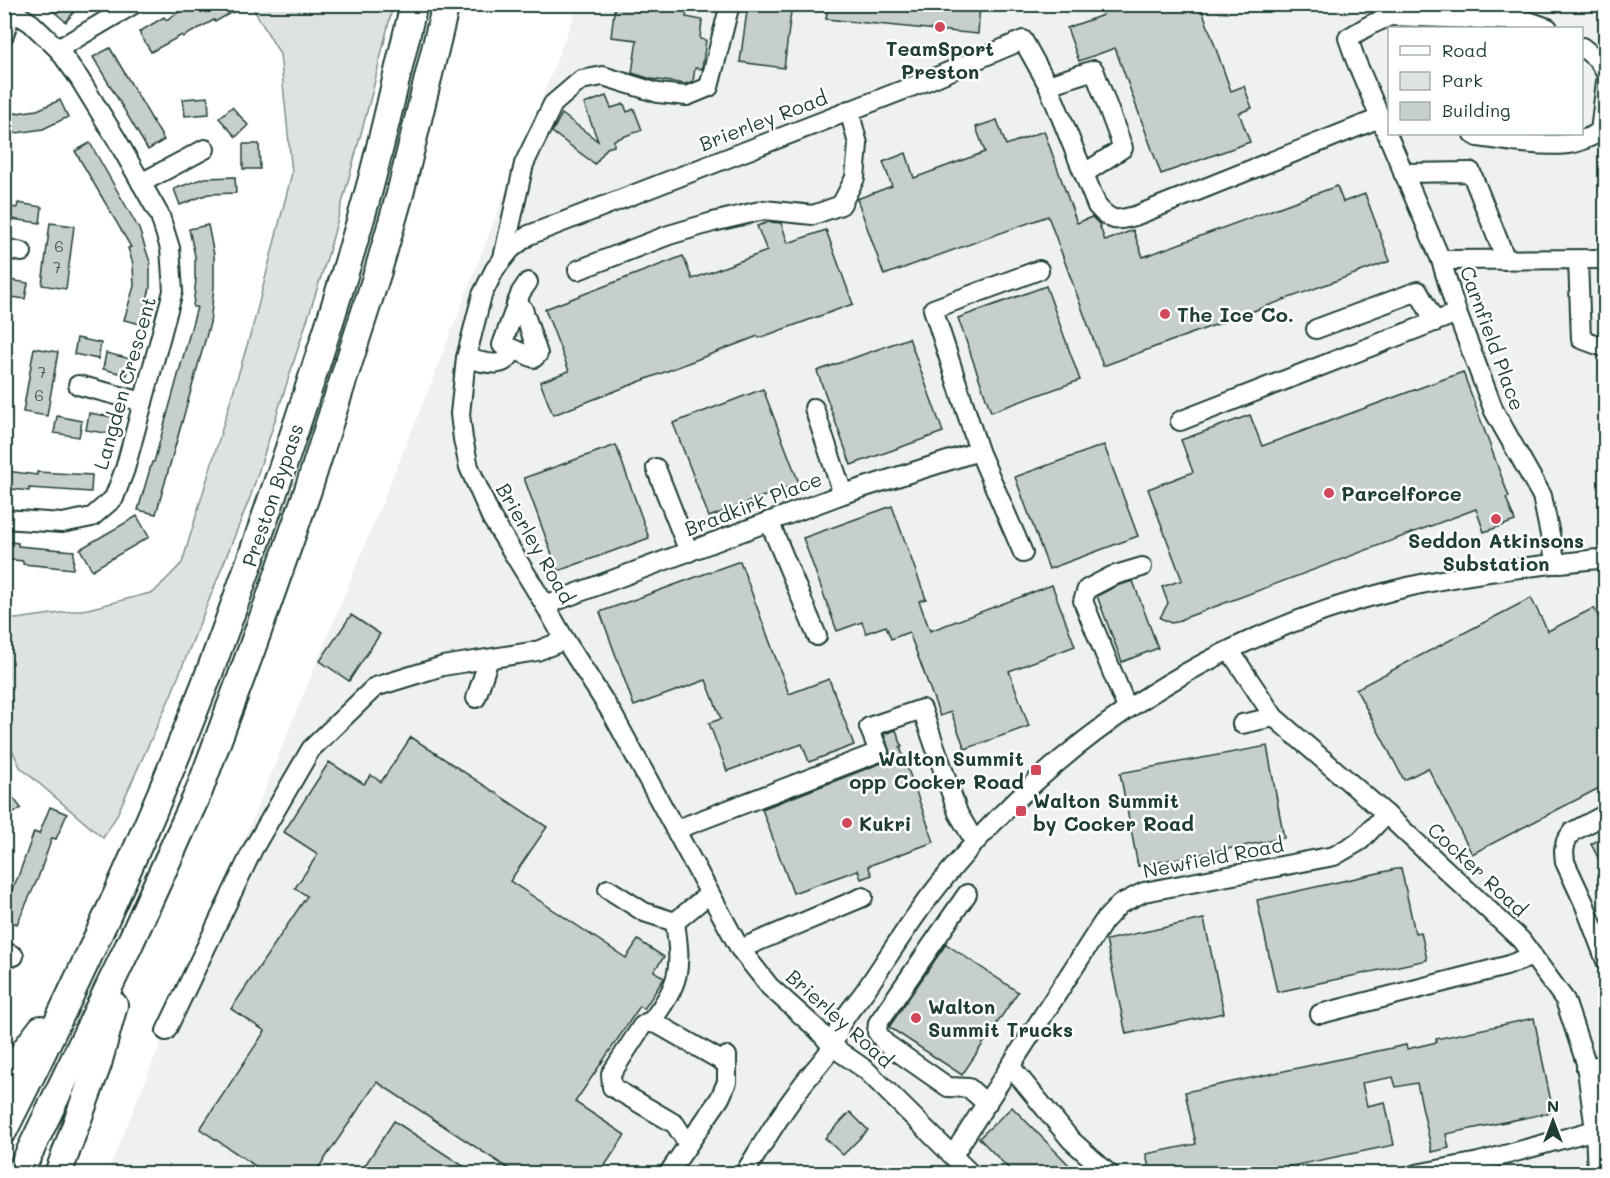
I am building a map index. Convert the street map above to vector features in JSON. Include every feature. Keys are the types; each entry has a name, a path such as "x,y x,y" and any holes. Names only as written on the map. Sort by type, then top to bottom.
{"highway":[{"name":"Preston Bypass","path":"83,970 121,887 189,724 258,540 317,364 348,262 370,186 414,4"},
{"name":"Preston Bypass","path":"131,941 199,791 308,490 378,271 400,194 446,4"},
{"path":"19,1173 131,941"},
{"path":"58,1173 98,1064 131,941"},
{"path":"4,1086 25,1050 83,970"},
{"path":"4,1130 83,970"}],"street":[{"path":"58,49 134,4"},
{"path":"502,260 524,164 553,104 580,80 603,76 658,93 687,96 709,87 730,4"},
{"path":"4,35 8,8"},
{"name":"Langden Crescent","path":"4,519 62,524 92,517 114,498 125,468 173,291 170,248 160,216 141,183 79,78 58,49 31,22 8,8"},
{"name":"Carnfield Place","path":"1388,128 1348,38 1370,24 1390,16 1528,21 1545,27"},
{"name":"Brierley Road","path":"971,1173 866,1070 833,1047 817,1029 771,987 740,949 613,715 491,517 470,467 460,414 466,358 482,295 495,268 511,249 529,235 929,80 1023,40 1048,85 1097,206 1107,218 1118,220 1135,216 1382,110"},
{"path":"1583,49 1598,60 1605,73"},
{"path":"1048,85 1094,70 1123,148 1085,173"},
{"path":"1475,135 1522,143 1569,144 1590,137 1600,132 1605,81"},
{"path":"579,270 669,235 713,222 764,210 813,215 841,206 855,178 858,144 849,110"},
{"name":"Carnfield Place","path":"1390,135 1403,172 1441,260 1457,313 1494,411 1542,496 1556,564"},
{"path":"141,183 205,149"},
{"path":"1403,172 1471,172 1506,260"},
{"name":"Carnfield Place","path":"1441,260 1605,259"},
{"path":"1578,260 1581,339 1605,348"},
{"path":"1023,553 979,451 933,309 1039,270"},
{"path":"516,304 523,309 538,354 534,358 502,345 516,304 528,282"},
{"path":"1316,329 1418,291 1435,321"},
{"path":"1180,421 1457,313"},
{"path":"466,358 493,364 504,363 513,349"},
{"path":"78,385 143,402"},
{"path":"814,408 843,494"},
{"name":"Bradkirk Place","path":"545,605 843,494 979,451"},
{"path":"656,468 689,552"},
{"path":"769,521 817,636"},
{"path":"744,1173 796,1093 833,1047 841,1024 924,905 975,842 1067,755 1127,708 1176,677 1281,626 1394,590 1450,578 1605,558"},
{"path":"1127,708 1083,601 1087,589 1112,576 1142,567"},
{"path":"166,1031 253,849 311,749 375,687 443,666 537,651 565,640"},
{"name":"Cocker Road","path":"1230,651 1274,717 1386,814 1521,940 1565,1000 1586,1068 1595,1130 1597,1173"},
{"path":"477,698 489,659"},
{"path":"675,830 879,752 869,727 922,709 958,813 975,842"},
{"path":"1242,724 1274,717"},
{"name":"Newfield Road","path":"953,1155 1104,921 1120,904 1144,892 1334,856 1360,841 1386,814"},
{"path":"1605,814 1572,832 1566,841 1564,851 1565,862 1584,903 1605,961"},
{"path":"608,888 644,912 675,922"},
{"path":"675,922 709,894"},
{"path":"967,894 878,1023 877,1032 885,1043 948,1087 969,1088 987,1104"},
{"path":"740,949 863,897"},
{"path":"651,1022 669,997 678,974 680,951 675,922"},
{"path":"1320,1014 1506,966 1533,956"},
{"path":"668,1173 720,1098 727,1082 727,1060 651,1022 644,1023 611,1074 612,1087 675,1124 688,1144"},
{"path":"1586,1068 1605,1064"},
{"path":"1011,1067 1071,1140 1109,1173"},
{"path":"1416,1173 1479,1162 1595,1130"}],"shaded area":[{"path":"578,5 1605,5 1605,1173 107,1174 432,381"}],"green space":[{"path":"251,5 393,5 372,93 328,255 251,495 171,695 116,817 103,838 20,767 5,734 5,618 16,619 88,609 154,592 182,563 254,322 292,173 280,54"}],"building":[{"path":"45,4 80,4 66,22"},
{"path":"192,4 246,4 215,22 214,20 183,37 182,35 151,52 139,32 164,17 166,20"},
{"path":"615,4 688,4 686,17 702,20 700,39 706,40 702,69 695,68 693,81 686,84 651,79 632,73 637,40 611,37"},
{"path":"748,4 792,4 784,68 740,62"},
{"name":"TeamSport Preston","path":"828,4 980,4 978,34 826,19"},
{"path":"1099,4 1200,4 1231,91 1244,86 1252,108 1239,113 1250,142 1161,174 1115,48 1079,61 1067,28 1103,15"},
{"path":"110,48 164,140 148,150 93,57"},
{"path":"606,96 611,108 624,104 627,112 634,109 642,130 614,140 614,146 607,148 595,164 552,132 562,114 598,141 584,104"},
{"path":"208,97 209,114 185,116 183,99"},
{"path":"60,100 68,117 43,129 4,135 4,115 37,110"},
{"path":"232,107 248,125 236,137 219,118"},
{"name":"The Ice Co.","path":"997,120 1006,145 1044,131 1077,223 1092,217 1099,224 1105,241 1133,230 1143,257 1337,186 1343,202 1365,194 1390,261 1103,366 1048,216 884,275 857,199 892,186 883,162 906,153 914,178 985,152 976,127"},
{"path":"90,143 139,229 150,262 150,288 141,324 124,320 134,286 133,264 128,248 131,247 75,151"},
{"path":"243,144 259,144 260,169 243,169"},
{"path":"235,177 236,193 208,194 180,205 174,189 204,178"},
{"path":"18,203 42,207 40,223 4,218 4,206 17,208"},
{"path":"769,222 781,223 788,243 826,230 853,304 759,338 758,336 553,415 540,382 569,371 545,309 683,256 692,279 767,251 757,226"},
{"path":"50,223 74,226 66,289 42,285"},
{"path":"208,225 214,255 214,287 210,323 156,514 138,510 152,462 154,462 197,307 193,307 196,279 195,256 189,229"},
{"path":"4,279 28,283 25,299 4,296"},
{"path":"1046,286 1080,380 991,412 958,318"},
{"path":"77,338 101,343 98,359 74,354"},
{"path":"909,338 943,432 851,465 817,371"},
{"path":"34,348 58,352 47,416 23,412"},
{"path":"106,353 131,359 127,375 103,369"},
{"name":"Parcelforce","path":"1463,372 1509,497 1506,498 1515,521 1484,532 1476,509 1177,622 1171,623 1160,618 1168,603 1162,587 1182,580 1148,489 1193,472 1181,440 1250,415 1262,446"},
{"path":"763,389 799,483 709,517 673,423"},
{"path":"89,413 113,417 111,434 86,430"},
{"path":"57,416 82,421 79,437 54,433"},
{"path":"616,445 649,538 558,571 524,478"},
{"path":"1104,445 1138,536 1049,569 1015,477"},
{"path":"6,471 37,475 37,472 92,475 91,492 29,488 29,491 4,488"},
{"path":"892,506 926,599 919,601 930,631 1052,585 1075,646 1009,671 1029,726 965,749 951,712 940,716 909,632 891,639 886,626 866,633 862,622 837,631 803,538"},
{"path":"137,516 149,537 92,570 80,549"},
{"path":"4,541 18,543 18,546 74,551 73,569 23,564 23,561 4,559"},
{"path":"740,561 789,694 829,679 854,745 809,762 802,744 727,771 709,723 721,719 706,680 634,706 600,612"},
{"path":"1133,581 1158,648 1122,662 1097,596 1116,586"},
{"path":"1531,598 1548,631 1594,608 1599,618 1605,614 1605,785 1472,854 1428,768 1404,780 1356,689"},
{"path":"351,615 380,634 349,681 320,661"},
{"name":"Kukri","path":"896,730 934,842 868,866 872,875 861,879 858,870 793,893 762,809 884,762 890,753 884,734"},
{"path":"411,737 547,827 510,881 626,958 638,940 664,957 654,971 664,978 663,980 644,1009 640,1006 575,1102 625,1135 600,1173 515,1173 377,1082 315,1173 266,1173 200,1129 265,1031 231,1009 307,896 295,888 318,854 284,832 329,762 364,784 371,775 381,782"},
{"path":"1267,746 1284,838 1138,866 1120,773"},
{"path":"4,786 21,808 4,820"},
{"path":"50,807 67,814 56,839 52,838 38,878 17,924 4,919 4,898 7,900 34,832 39,834"},
{"path":"1605,836 1605,871 1591,844"},
{"path":"1401,868 1415,933 1421,932 1427,960 1277,992 1257,900"},
{"path":"1204,919 1224,1013 1126,1034 1106,940"},
{"path":"946,944 1018,992 962,1075 889,1027"},
{"path":"1534,1018 1553,1112 1446,1134 1449,1148 1432,1152 1417,1083 1396,1087 1393,1077 1362,1083 1367,1106 1385,1102 1394,1145 1258,1173 1150,1173 1146,1154 1196,1144 1185,1092 1406,1045 1407,1049 1437,1042 1436,1039"},
{"path":"1012,1107 1077,1173 1013,1173 979,1138"},
{"path":"850,1112 868,1130 843,1155 825,1138"},
{"path":"394,1121 474,1173 360,1173"}],"place":[{"name":"TeamSport Preston","path":"940,27"},
{"name":"The Ice Co.","path":"1165,314"},
{"name":"Parcelforce","path":"1329,493"},
{"name":"Seddon Atkinsons Substation","path":"1496,519"},
{"name":"Walton Summit opp Cocker Road","path":"1036,770"},
{"name":"Walton Summit by Cocker Road","path":"1021,811"},
{"name":"Kukri","path":"847,823"},
{"name":"Walton Summit Trucks","path":"916,1018"}]}
